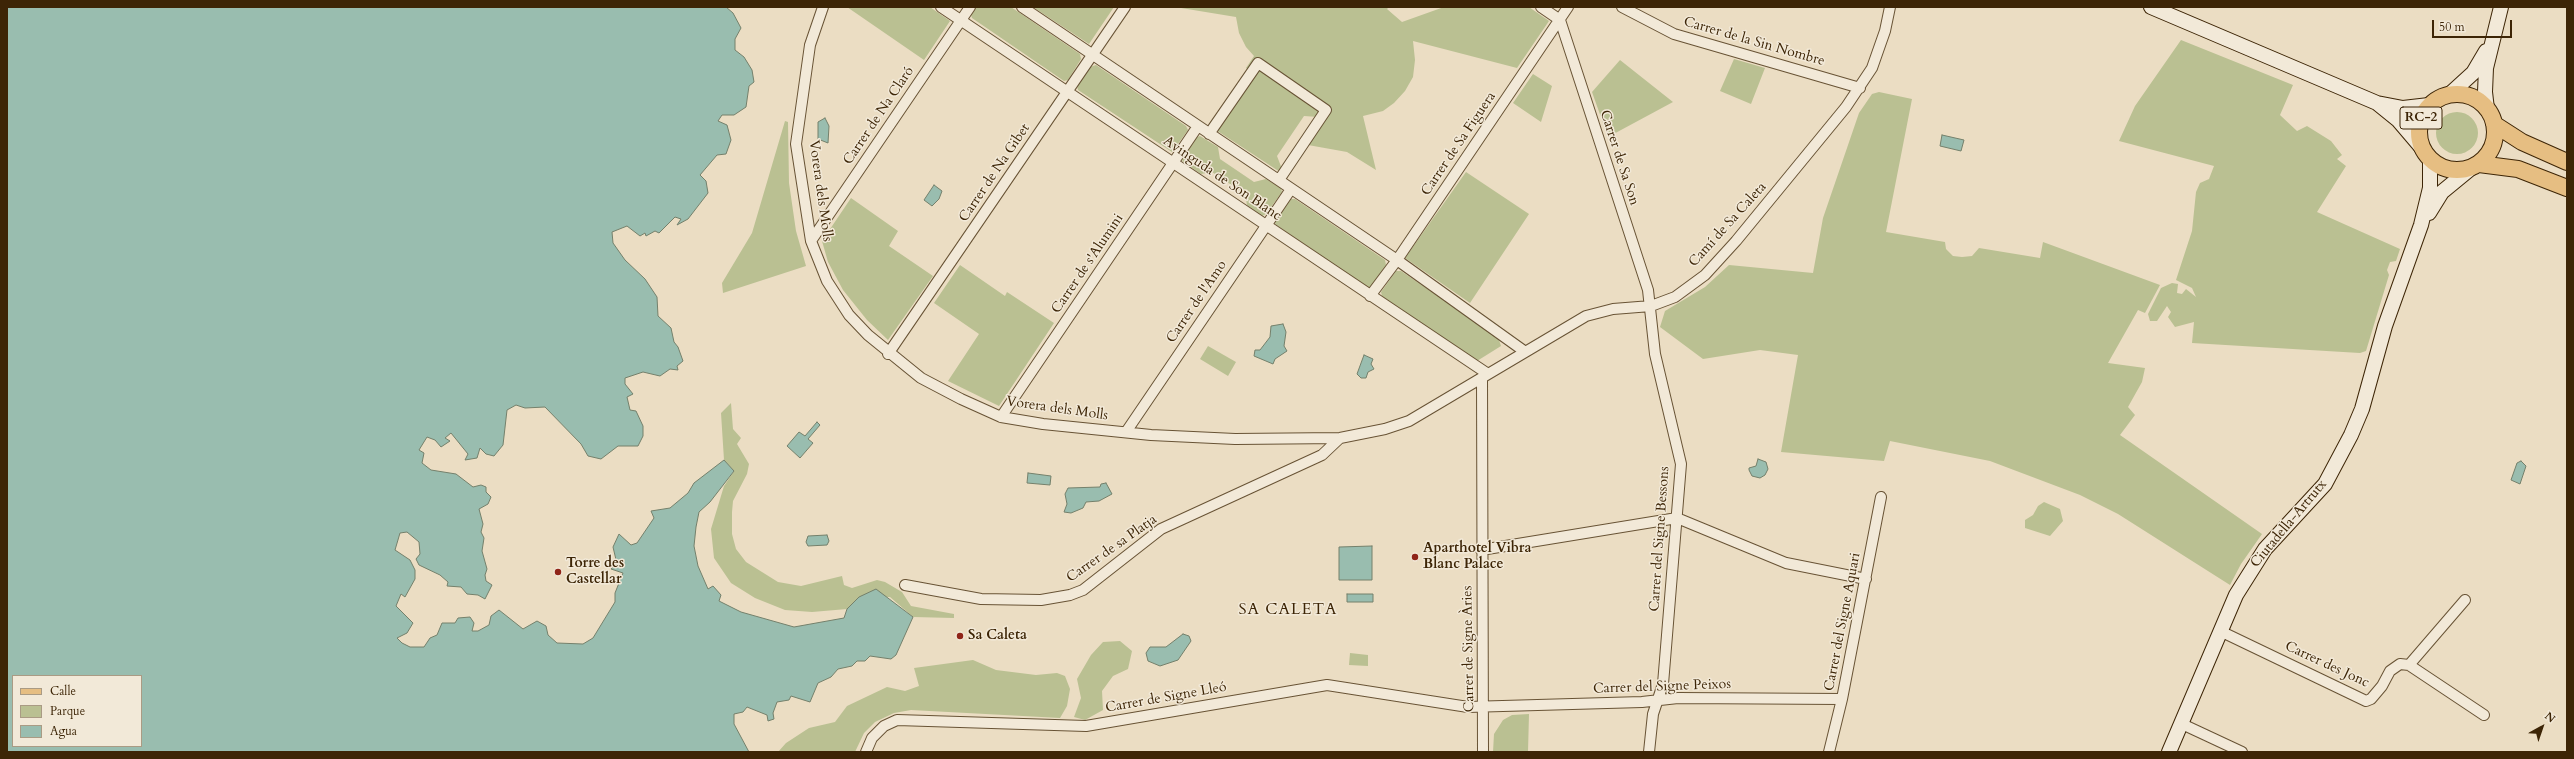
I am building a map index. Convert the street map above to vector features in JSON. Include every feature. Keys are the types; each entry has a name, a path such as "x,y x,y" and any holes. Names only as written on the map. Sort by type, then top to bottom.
{"main road":[{"path":"2151,7 2377,103 2403,108 2429,105"},
{"path":"2487,110 2485,79 2491,42 2500,7"},
{"path":"2450,94 2473,73 2491,42"},
{"name":"RC-2","path":"2425,153 2419,125 2429,105 2438,98 2450,94 2462,94 2474,98 2487,110 2494,124 2493,146 2474,166"},
{"path":"2377,103 2398,120 2425,153 2449,170 2474,166 2518,169 2567,188"},
{"path":"2494,124 2522,142 2567,162"},
{"name":"Ciutadella-Artrutx","path":"2169,752 2236,595 2250,570 2265,549 2325,484 2351,435 2362,409 2385,326 2421,225 2430,188 2425,153"},
{"name":"Ciutadella-Artrutx","path":"2421,225 2442,192 2474,166"}],"street":[{"name":"Vorera dels Molls","path":"823,7 810,45 796,144 811,241 827,281 849,315 888,354 921,378 961,399 1001,417 1043,424 1126,432 1236,439 1340,438 1375,432 1409,421 1485,376"},
{"name":"Avinguda de Son Blanc","path":"941,7 1266,225 1485,376"},
{"name":"Carrer de Na Claró","path":"811,241 970,7"},
{"path":"1022,7 1397,260 1524,351"},
{"name":"Carrer de Na Gibet","path":"888,354 1125,7"},
{"path":"1541,7 1560,20"},
{"name":"Carrer de Sa Figuera","path":"1370,296 1397,260 1568,7"},
{"name":"Carrer de la Sin Nombre","path":"1622,7 1674,34 1860,88"},
{"name":"Camí de Sa Caleta","path":"1485,376 1524,351 1586,316 1613,309 1651,306 1675,297 1705,274 1831,127 1860,88 1879,49 1890,7"},
{"name":"Carrer de Sa Son","path":"1560,20 1648,290 1651,306"},
{"path":"1209,134 1258,63 1326,110 1279,180"},
{"name":"Carrer de s'Alumini","path":"1001,417 1198,126"},
{"name":"Carrer de l'Amo","path":"1126,432 1291,189"},
{"name":"Carrer del Signe Bessons","path":"1649,752 1653,714 1663,684 1681,464 1655,354 1651,306"},
{"name":"Carrer de Signe Àries","path":"1483,752 1484,708 1482,550 1485,376"},
{"name":"Carrer de sa Platja","path":"904,585 960,597 981,599 1041,600 1070,595 1083,590 1161,529 1322,455 1340,438"},
{"name":"Carrer del Signe Aquari","path":"1829,752 1842,699 1881,497"},
{"path":"1482,550 1677,518 1786,563 1866,579"},
{"path":"2465,600 2410,665 2484,715"},
{"name":"Carrer des Jonc","path":"2220,631 2366,702 2372,699 2382,686 2390,671 2400,664 2410,665"},
{"name":"Carrer de Signe Lleó","path":"866,752 872,738 884,726 898,720 1086,726 1327,685 1439,704 1484,708"},
{"name":"Carrer del Signe Peixos","path":"1484,708 1658,700 1842,699"},
{"path":"2182,724 2242,752"}],"green space":[{"path":"847,7 930,7 950,21 924,60"},
{"path":"976,7 1011,7 1080,54 1081,59 1068,80 1064,81 972,18 971,15"},
{"path":"1033,7 1114,7 1089,44"},
{"path":"1175,7 1389,7 1387,9 1402,22 1444,7 1529,7 1549,21 1517,68 1413,41 1415,60 1413,77 1405,91 1394,103 1383,111 1363,116 1376,170 1347,152 1308,145 1318,117 1304,116 1277,156 1282,169 1280,172 1216,130 1254,75 1246,68 1254,56 1246,47 1239,33 1236,17"},
{"path":"2181,40 2293,85 2280,115 2297,131 2307,126 2331,141 2342,155 2337,159 2346,166 2317,212 2400,249 2396,261 2390,262 2387,270 2389,275 2366,351 2360,353 2192,343 2194,322 2175,327 2168,317 2171,312 2167,306 2157,321 2150,321 2148,314 2161,288 2172,283 2178,284 2177,293 2182,294 2186,289 2196,297 2192,288 2176,280 2192,231 2196,192 2200,183 2209,179 2214,166 2119,141 2135,106"},
{"path":"1734,59 1765,68 1751,104 1720,91"},
{"path":"1620,60 1673,102 1608,137 1592,92"},
{"path":"1096,65 1186,126 1188,130 1172,152 1078,90 1077,86 1090,67"},
{"path":"1533,74 1552,86 1541,122 1513,103"},
{"path":"1879,92 1912,99 1886,232 1945,242 1946,249 1953,256 1962,257 1972,256 1979,248 2040,258 2043,242 2160,285 2145,313 2138,310 2108,363 2145,368 2142,382 2128,407 2135,415 2120,435 2262,534 2241,564 2230,585 2118,514 2080,495 1990,461 1890,441 1884,461 1781,452 1798,355 1760,350 1703,359 1660,327 1665,311 1705,287 1729,265 1813,273 1823,218 1859,113 1872,94"},
{"path":"2457,112 2472,118 2478,133 2472,148 2457,154 2442,148 2436,133 2442,118"},
{"path":"785,121 788,122 789,183 796,231 806,266 723,293 722,283 752,233"},
{"path":"1200,136 1218,147 1220,159 1254,182 1266,179 1281,188 1282,192 1266,214 1262,216 1247,205 1245,194 1212,172 1201,174 1183,162 1182,159 1197,137"},
{"path":"1466,172 1529,214 1470,303 1405,258"},
{"path":"851,198 898,231 889,246 933,276 888,340 867,320 843,290 828,262 822,241"},
{"path":"1291,199 1295,199 1385,260 1386,265 1371,287 1368,288 1275,224 1276,220"},
{"path":"960,265 1005,296 1007,292 1054,323 999,406 948,381 979,334 934,303"},
{"path":"1396,271 1401,271 1498,337 1501,346 1477,361 1382,296 1381,292"},
{"path":"1208,346 1236,362 1228,376 1200,359"},
{"path":"731,403 733,429 741,438 737,444 749,464 747,474 733,501 732,512 732,534 736,549 746,562 778,582 801,586 842,576 844,585 852,588 877,580 885,582 902,592 911,606 954,614 954,618 913,617 890,597 859,597 847,609 812,612 785,610 755,598 731,583 714,558 711,529 724,486 734,471 724,460 721,413"},
{"path":"2044,502 2060,509 2063,521 2050,536 2025,528 2025,520 2033,515 2038,506"},
{"path":"1120,641 1132,651 1128,669 1113,676 1102,691 1103,710 1085,720 1074,717 1081,698 1077,679 1091,655 1103,642"},
{"path":"1350,653 1368,655 1368,666 1349,665"},
{"path":"973,660 996,670 1036,675 1057,673 1065,676 1070,689 1067,706 1060,718 911,710 894,713 875,722 864,733 855,752 778,752 786,743 809,728 835,722 847,706 887,687 905,691 919,686 914,668"},
{"path":"1529,714 1528,752 1493,752 1494,734 1503,720 1512,715"}],"water":[{"path":"7,7 726,7 733,13 741,28 735,39 735,50 744,57 752,70 754,82 749,86 746,107 734,115 722,115 718,121 727,125 731,140 726,154 717,155 700,175 706,181 708,193 688,219 677,225 681,219 675,217 659,233 655,231 646,236 645,233 640,236 627,226 612,232 613,243 625,260 645,279 657,297 658,316 671,328 674,342 678,347 683,361 677,366 678,370 670,369 660,376 643,372 625,378 625,384 633,394 627,397 630,410 636,411 643,426 643,436 638,446 618,446 601,459 588,456 581,444 545,407 525,408 516,405 507,410 503,445 494,456 486,454 480,448 477,458 465,460 468,454 451,433 445,438 450,441 441,447 435,440 427,437 419,450 424,453 422,463 431,470 456,474 473,487 481,485 486,487 486,492 491,497 488,504 479,509 483,524 481,532 484,538 482,551 487,569 485,575 486,581 492,585 485,599 478,595 467,594 461,587 447,586 448,582 440,575 419,565 416,559 420,554 419,542 407,532 400,533 395,550 410,560 415,570 415,579 405,597 401,594 396,606 413,623 407,633 397,638 402,643 410,647 424,647 430,638 437,635 442,623 455,623 458,618 470,617 474,623 472,631 478,631 489,625 491,616 499,610 523,629 537,621 546,626 548,635 557,643 583,644 593,638 615,602 615,593 623,573 611,569 617,564 613,547 619,534 631,545 637,543 654,518 651,511 670,508 688,493 694,483 724,460 734,471 710,502 699,512 694,546 698,566 708,589 713,586 721,595 719,601 741,612 794,627 844,618 847,609 859,597 876,589 913,617 896,655 891,659 870,656 865,661 857,661 852,666 838,669 831,677 818,683 810,702 791,696 789,700 777,702 773,713 774,719 768,721 767,715 747,707 743,712 734,714 734,724 749,752 7,752"},
{"path":"825,118 829,126 828,143 818,139 818,122"},
{"path":"1942,135 1964,140 1961,151 1940,146"},
{"path":"934,185 942,191 939,199 932,206 924,200"},
{"path":"1283,324 1286,332 1284,346 1287,351 1275,359 1273,364 1254,356 1255,350 1260,350 1270,337 1271,326"},
{"path":"1364,355 1373,359 1371,364 1374,369 1368,372 1366,378 1361,378 1357,374"},
{"path":"817,422 820,425 808,439 813,443 800,458 787,446 799,432 805,436"},
{"path":"1758,459 1766,462 1768,469 1765,475 1760,478 1752,476 1749,470 1749,468 1756,466"},
{"path":"2521,461 2526,466 2520,484 2511,480 2517,463"},
{"path":"1028,473 1051,476 1050,485 1027,483"},
{"path":"1106,483 1112,494 1099,501 1086,502 1083,508 1071,513 1064,512 1067,504 1065,494 1068,488 1100,487 1101,484"},
{"path":"827,535 829,541 827,545 808,546 806,542 808,536"},
{"path":"1372,546 1372,580 1339,580 1339,547"},
{"path":"1347,594 1373,594 1373,602 1347,602"},
{"path":"1183,634 1189,636 1191,641 1178,660 1160,666 1148,661 1146,653 1150,647 1166,647"}],"place":[{"name":"Aparthotel Vibra Blanc Palace","path":"1415,557"},
{"name":"Torre des Castellar","path":"558,572"},
{"name":"Sa Caleta","path":"960,636"}],"district":[{"name":"SA CALETA","path":"1288,610"}]}
